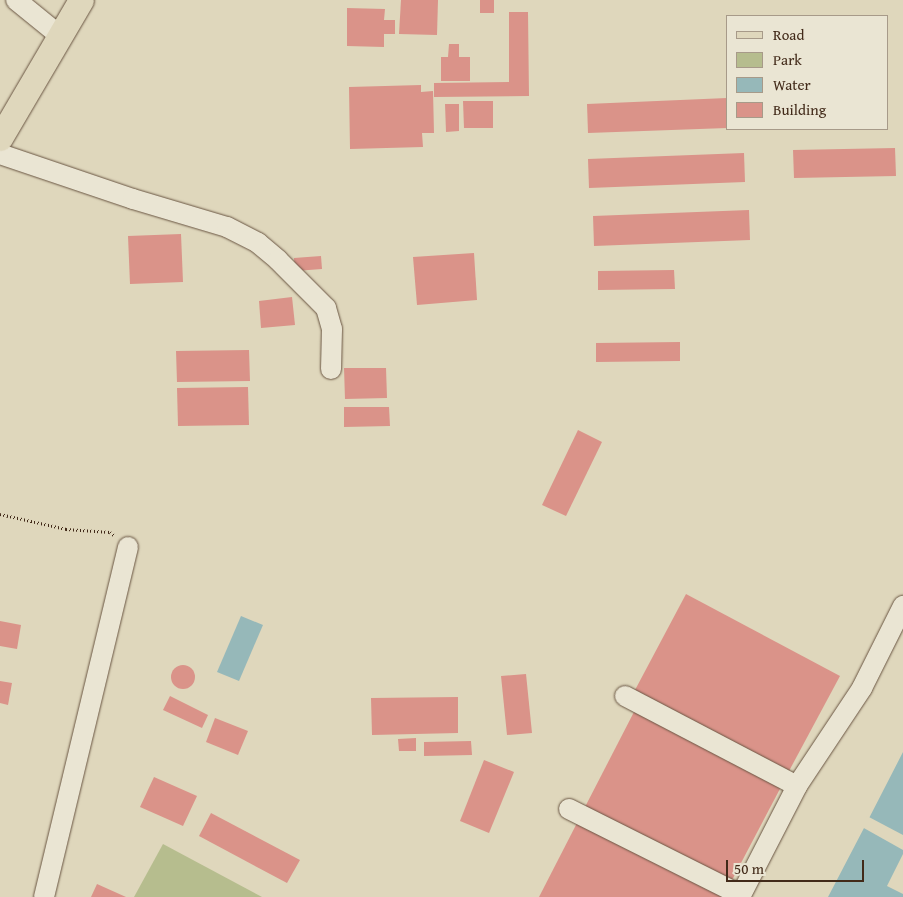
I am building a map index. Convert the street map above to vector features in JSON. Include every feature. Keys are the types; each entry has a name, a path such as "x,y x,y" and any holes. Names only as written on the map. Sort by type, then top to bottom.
{"main road":[{"path":"0,138 81,0"}],"lane":[{"path":"16,0 59,35"},
{"path":"0,154 133,199 227,227 258,244 278,260 326,308 332,328 331,369"},
{"path":"44,897 128,547"},
{"path":"569,810 741,896 797,786 862,688 903,606"},
{"path":"626,696 797,786"}],"path":[{"path":"0,514 66,529 110,532 128,547"}],"green space":[{"path":"163,844 262,897 134,897"}],"water":[{"path":"241,616 263,625 239,681 217,672"},
{"path":"903,752 903,897 828,897 864,828"}],"pier":[{"path":"867,816 903,835 903,850 862,827"},
{"path":"903,854 903,894 887,886"}],"building":[{"path":"401,0 438,0 437,35 399,34"},
{"path":"480,0 494,0 494,13 480,13"},
{"path":"347,8 385,9 384,20 395,20 395,34 384,34 384,47 347,46"},
{"path":"509,12 528,12 529,96 434,97 434,83 509,82"},
{"path":"449,44 459,44 459,57 470,57 470,81 441,81 441,57 448,57"},
{"path":"421,85 421,92 433,91 434,133 422,133 423,147 350,149 349,87"},
{"path":"726,98 726,128 588,133 587,104"},
{"path":"463,101 493,101 493,128 464,128"},
{"path":"445,104 459,104 459,131 446,132"},
{"path":"895,148 896,176 794,178 793,150"},
{"path":"744,153 745,182 589,188 588,159"},
{"path":"749,210 750,240 594,246 593,216"},
{"path":"181,234 183,282 130,284 128,236"},
{"path":"474,253 477,300 417,305 413,257"},
{"path":"321,256 322,269 295,271 294,258"},
{"path":"674,270 675,289 598,290 598,271"},
{"path":"292,297 295,325 261,328 259,301"},
{"path":"680,342 680,361 596,362 596,343"},
{"path":"249,350 250,381 177,382 176,351"},
{"path":"344,368 386,368 387,398 345,399"},
{"path":"248,387 249,425 178,426 177,388"},
{"path":"344,407 389,407 390,426 344,427"},
{"path":"578,430 602,442 566,516 542,505"},
{"path":"686,594 840,676 789,771 635,690"},
{"path":"0,621 21,625 17,649 0,646"},
{"path":"183,665 191,669 195,677 191,685 183,689 175,685 171,677 175,669"},
{"path":"526,674 532,733 507,735 501,676"},
{"path":"0,681 12,683 8,705 0,703"},
{"path":"170,696 208,715 202,728 163,710"},
{"path":"458,697 458,733 372,735 371,698"},
{"path":"635,710 782,785 731,882 585,807"},
{"path":"215,718 248,731 238,755 206,742"},
{"path":"416,738 416,751 399,751 398,739"},
{"path":"471,741 472,755 424,756 424,742"},
{"path":"484,760 514,772 489,833 460,821"},
{"path":"154,777 197,796 183,826 140,807"},
{"path":"211,813 300,860 287,883 199,836"},
{"path":"577,823 724,897 539,897"},
{"path":"97,884 126,897 91,897"}]}
